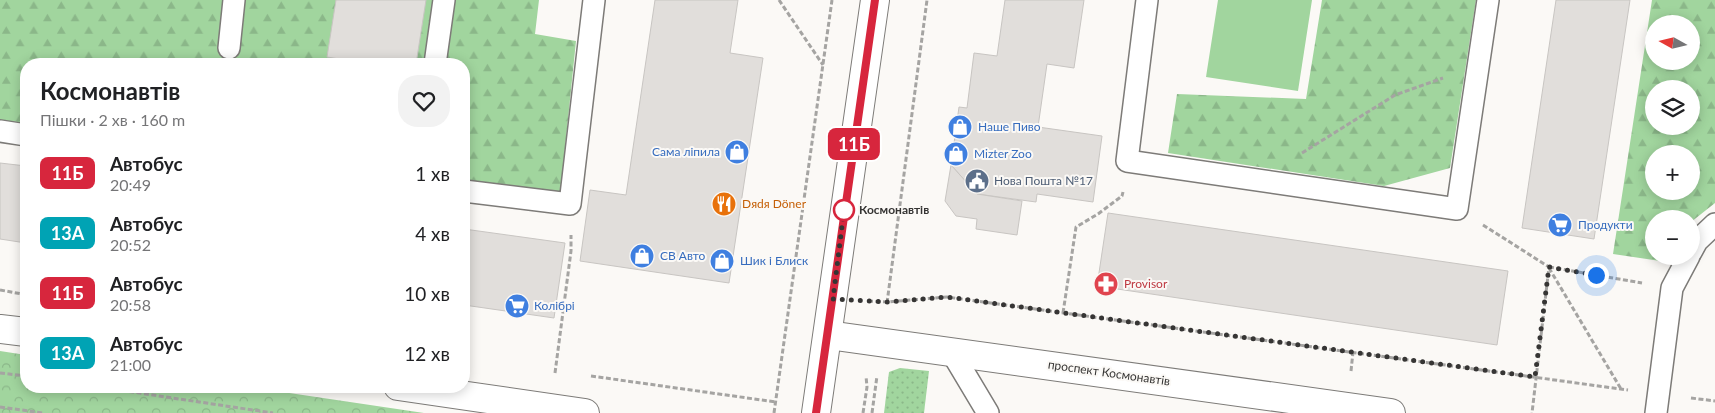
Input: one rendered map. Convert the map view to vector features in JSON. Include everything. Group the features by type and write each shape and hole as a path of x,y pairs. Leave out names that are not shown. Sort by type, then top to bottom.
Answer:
{"street":[{"path":"816,413 875,0"},
{"path":"0,329 20,331"},
{"name":"проспект Космонавтів","path":"828,335 951,351 1318,408 1391,413"},
{"path":"446,393 585,413"}],"lane":[{"path":"229,48 234,0"},
{"path":"436,58 444,0"},
{"path":"470,192 570,204 594,0"},
{"path":"1147,0 1127,161 1457,209 1488,0"},
{"path":"0,132 20,134"},
{"path":"1700,238 1715,224"},
{"path":"1658,403 1672,288 1684,265"},
{"path":"951,351 988,413"}],"path":[{"path":"779,0 823,66"},
{"path":"774,413 832,0"},
{"path":"872,413 927,0"},
{"path":"1256,180 1395,95 1478,65"},
{"path":"1063,313 1076,227 1098,214 1122,196 1127,161"},
{"path":"549,408 571,252 570,204"},
{"path":"1457,209 1549,267 1672,288"},
{"path":"1532,413 1549,267"},
{"path":"1549,267 1621,389"},
{"path":"0,290 20,293"},
{"path":"790,297 887,302 947,297 1621,389 1658,403 1715,401"},
{"path":"546,370 565,372"},
{"path":"0,372 20,375"},
{"path":"584,375 776,402"},
{"path":"139,393 272,413"},
{"path":"0,407 43,413"}],"green space":[{"path":"0,0 539,0 535,34 576,41 560,197 470,184 470,58 20,58 20,122 0,120"},
{"path":"1218,0 1312,0 1298,91 1206,77"},
{"path":"1322,0 1476,0 1450,168 1384,186 1168,153 1177,94 1306,99"},
{"path":"1652,0 1715,0 1715,203 1700,215 1700,210 1645,210 1645,259 1613,254 1645,46 1645,70 1700,70 1700,15 1650,15"},
{"path":"0,351 20,354 20,393 289,393 424,413 0,413"},
{"path":"900,368 929,371 924,413 884,413 889,372"}],"building":[{"path":"336,0 426,0 417,58 327,57"},
{"path":"655,0 738,0 730,53 763,58 729,283 580,261 590,190 626,195"},
{"path":"1005,0 1084,0 1074,68 1047,64 1038,127 1102,136 1093,202 1037,194 1036,202 977,194 951,165 959,107 967,108 974,53 997,56"},
{"path":"1556,0 1630,0 1594,239 1522,228"},
{"path":"0,163 20,165 20,242 0,239"},
{"path":"951,165 977,194 1022,201 1017,235 976,229 977,219 956,216 945,201"},
{"path":"1108,213 1508,271 1497,345 1097,286"},
{"path":"470,230 565,243 554,318 470,306"}],"bus line":[{"name":"11Б","path":"816,413 875,0"}],"place":[{"name":"Наше Пиво","path":"960,127"},
{"name":"Сама ліпила","path":"737,152"},
{"name":"Mizter Zoo","path":"956,154"},
{"name":"Нова Пошта №17","path":"977,181"},
{"name":"Dяdя Döner","path":"724,204"},
{"name":"Космонавтів","path":"844,210"},
{"name":"Продукти","path":"1560,225"},
{"name":"СВ Авто","path":"642,256"},
{"name":"Шик і Блиск","path":"722,261"},
{"name":"Provisor","path":"1106,284"},
{"name":"Колібрі","path":"517,306"}],"route":[{"path":"844,210 833,299 887,302 947,297 1535,377 1549,267 1596,275"}]}
